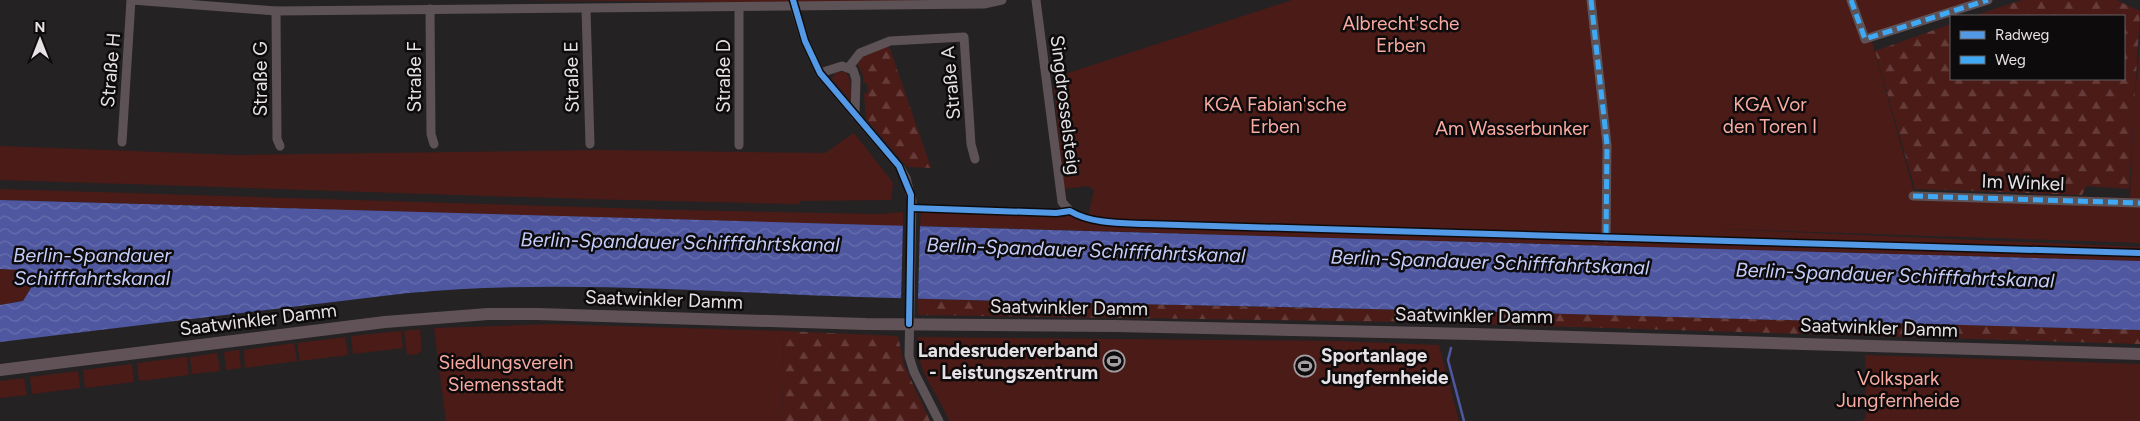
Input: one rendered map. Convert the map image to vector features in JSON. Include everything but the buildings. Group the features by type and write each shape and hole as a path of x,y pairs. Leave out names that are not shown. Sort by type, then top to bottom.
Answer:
{"main road":[{"name":"Saatwinkler Damm","path":"0,370 385,322 488,314 909,319 2140,354"}],"street":[{"path":"132,0 276,11 795,8 984,4 1002,0"},
{"name":"Straße H","path":"122,142 132,0"},
{"name":"Singdrosselsteig","path":"1036,0 1062,202 1070,211"},
{"path":"1591,0 1607,145 1606,238"},
{"path":"1851,0 1865,39 1988,0"},
{"name":"Straße D","path":"739,8 739,145"},
{"path":"795,8 805,41 820,73 899,166 912,195 910,356 914,372 939,421"},
{"name":"Straße F","path":"430,9 431,134 434,144"},
{"name":"Straße E","path":"586,9 590,144"},
{"name":"Straße G","path":"276,11 277,139 280,146"},
{"name":"Straße A","path":"849,67 860,53 890,41 964,36 971,144 975,159"},
{"path":"820,73 834,68 849,67 856,79 856,115"},
{"name":"Im Winkel","path":"1913,196 2136,203"}],"green space":[{"path":"507,0 971,0 803,3"},
{"path":"1292,0 1980,0 1871,38 1914,192 2130,198 2134,102 2140,46 2140,243 1699,228 2140,247 2140,261 920,226 921,210 1061,217 1089,213 1094,190 1088,186 1064,189 1053,78"},
{"path":"2022,0 2116,0 2140,11 2129,189 2086,186 2082,195 1915,189 1875,51 1950,24 1950,80 2125,80 2125,15 1976,15"},
{"path":"889,46 932,168 907,167 866,119 864,94 868,93 867,83 863,83 863,75 857,63 864,56"},
{"path":"845,71 850,79 851,101 832,79 835,73"},
{"path":"854,133 891,180 893,184 891,200 800,201 799,204 699,202 0,180 0,146 237,155 601,150 825,153"},
{"path":"0,189 677,210 880,214 903,212 903,226 0,200"},
{"path":"0,269 21,270 29,276 31,288 23,301 0,305"},
{"path":"918,299 1453,311 1458,315 1463,311 2140,330 2140,344 1405,322 918,315"},
{"name":"Siedlungsverein Siemensstadt","path":"552,324 784,331 782,421 446,421 434,328"},
{"path":"420,329 422,350 417,354 407,355 404,331"},
{"path":"401,331 403,348 353,354 351,336"},
{"path":"784,331 898,336 904,365 930,421 782,421"},
{"path":"345,337 348,355 300,361 297,343"},
{"path":"918,337 1336,341 1439,345 1459,421 949,421 923,370 918,349"},
{"path":"294,343 297,361 245,368 244,350"},
{"path":"239,350 241,368 226,370 224,352"},
{"path":"217,353 220,371 192,374 190,357"},
{"name":"Volkspark Jungfernheide","path":"1865,355 2140,364 2140,421 1861,421 1866,418"},
{"path":"187,357 189,375 139,381 137,363"},
{"path":"132,364 134,382 85,388 83,370"},
{"path":"78,371 80,388 32,394 30,377"},
{"path":"24,378 27,395 0,398 0,381"}],"water":[{"name":"Berlin-Spandauer Schifffahrtskanal","path":"0,200 2140,261 2140,330 1463,311 1458,315 1452,311 859,297 633,288 520,287 408,293 0,342 0,305 23,301 31,288 29,276 21,270 0,269"}],"pier":[{"path":"903,224 920,224 918,301 901,301"}],"waterway":[{"path":"1451,348 1448,360 1464,421"}],"marked path":[{"path":"1591,0 1607,145 1606,238"},
{"path":"1851,0 1865,39 1988,0"},
{"path":"1913,196 2140,203"}],"cycle path":[{"path":"793,0 805,41 820,73 899,166 911,195 909,324"},
{"path":"912,208 1056,213 1070,211 1097,221 1127,223 2140,253"}],"place":[{"name":"Landesruderverband - Leistungszentrum","path":"1114,361"},
{"name":"Sportanlage Jungfernheide","path":"1305,366"}],"park label":[{"name":"Albrecht'sche Erben","path":"1401,34"},
{"name":"KGA Fabian'sche Erben","path":"1275,115"},
{"name":"KGA Vor den Toren I","path":"1770,115"},
{"name":"Am Wasserbunker","path":"1512,128"}]}
